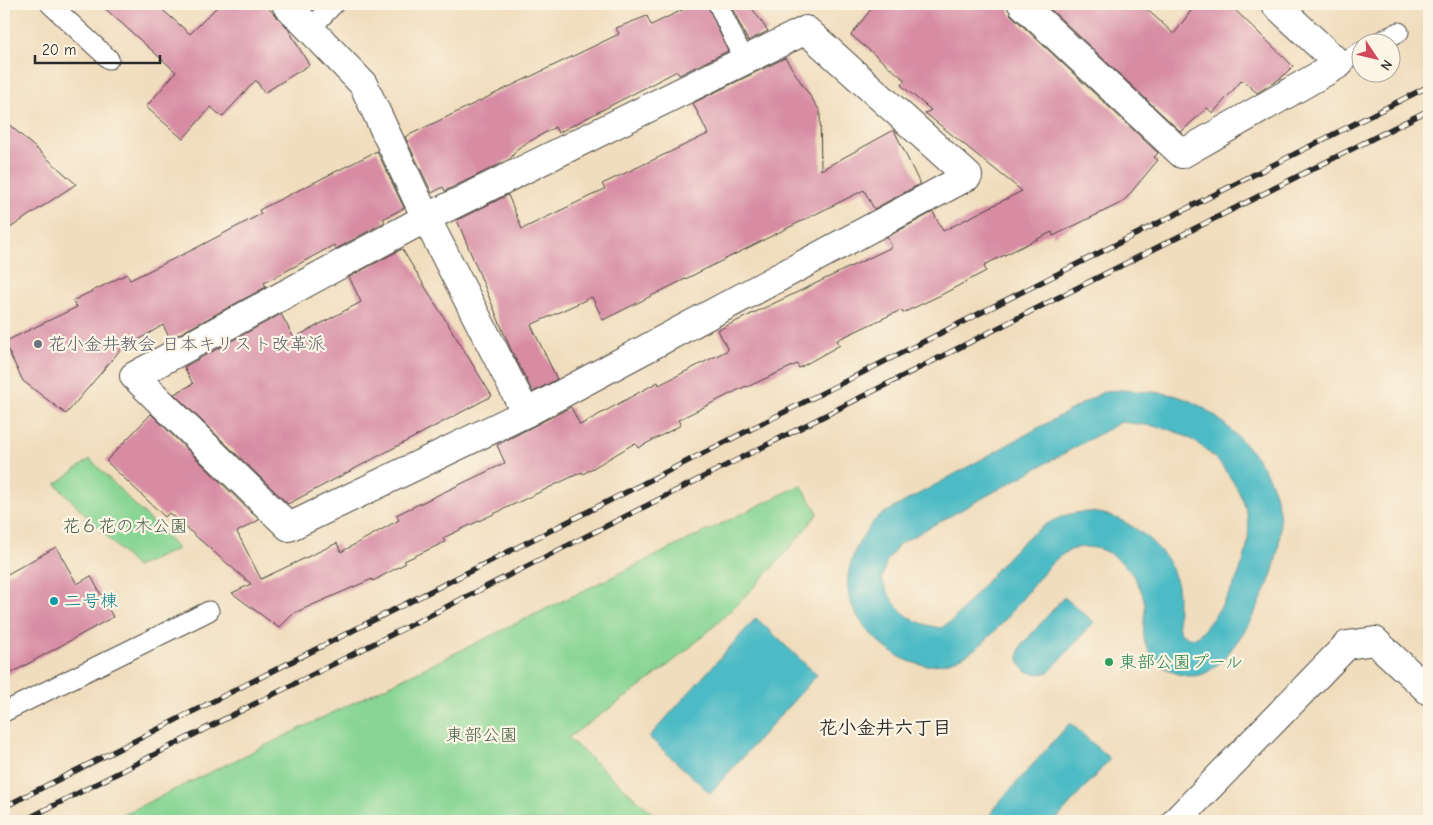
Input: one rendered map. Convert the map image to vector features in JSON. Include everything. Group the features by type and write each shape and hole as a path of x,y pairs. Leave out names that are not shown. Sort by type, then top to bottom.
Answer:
{"street":[{"path":"286,4 363,84 426,218 526,413"},
{"path":"1022,4 1182,154 1350,58 1276,4"},
{"path":"806,30 968,176 526,413 289,527 134,376 426,218 806,30"},
{"path":"1176,821 1347,645 1375,641 1429,691"}],"lane":[{"path":"50,4 109,59"},
{"path":"311,28 334,4"},
{"path":"718,4 744,60"},
{"path":"4,712 209,611"}],"green space":[{"name":"花６花の木公園","path":"90,459 178,549 136,567 56,484"},
{"name":"東部公園","path":"801,485 818,513 765,575 727,614 687,650 568,738 661,821 110,821"}],"water":[{"path":"1123,390 1161,393 1183,398 1197,404 1235,434 1252,453 1265,472 1274,491 1279,511 1280,532 1271,575 1247,627 1220,662 1203,674 1193,676 1173,672 1164,667 1149,651 1145,642 1143,633 1145,605 1143,594 1132,574 1125,565 1106,552 1084,547 1068,551 1054,561 983,643 955,660 932,665 913,663 891,651 871,634 856,614 851,603 848,592 848,580 849,568 858,545 864,534 879,516 1105,391","holes":["1121,422 1152,426 1186,436 1220,463 1244,502 1249,530 1243,564 1218,611 1197,637 1188,638 1180,633 1177,584 1172,569 1162,553 1150,540 1128,524 1100,513 1074,513 1050,522 1028,537 953,620 941,628 930,626 911,618 891,599 882,579 886,562 899,544"]},
{"path":"1064,597 1094,622 1049,672 1035,674 1029,672 1024,669 1019,660 1021,646"},
{"path":"756,618 817,675 710,793 649,737"},
{"path":"1070,723 1110,759 1055,821 990,821 993,809"}],"building":[{"path":"100,4 156,4 190,34 220,4 264,4 287,27 309,65 264,93 256,80 222,117 211,107 183,139 146,107 176,72"},
{"path":"695,4 707,4 728,51 679,75 677,71 558,133 555,127 518,148 510,159 445,191 443,187 432,193 405,137 619,34 616,28 647,16 651,25"},
{"path":"730,4 749,4 768,31 748,41"},
{"path":"875,4 1007,4 1011,15 1158,153 1154,157 1158,160 1123,202 1053,236 1052,232 984,265 986,271 943,294 903,313 901,310 837,340 840,345 799,368 797,364 746,386 678,420 681,425 638,448 635,443 583,474 582,472 443,538 445,542 404,561 406,563 373,581 372,579 294,613 279,628 232,593 251,584 169,513 165,517 106,461 151,414 259,520 237,532 261,579 337,543 341,552 399,520 396,515 505,463 497,445 571,407 580,425 658,382 659,385 728,350 718,330 892,247 887,237 933,212 943,231 1022,191 925,113 931,110 901,85 905,80 851,35"},
{"path":"1045,4 1141,4 1174,34 1196,4 1229,4 1293,66 1281,78 1257,93 1242,80 1213,113 1207,108 1181,132"},
{"path":"785,58 820,111 821,170 894,130 920,184 874,209 864,190 603,320 592,297 531,325 557,379 533,392 511,350 457,220 508,195 522,229 605,189 602,184 708,134 693,103"},
{"path":"4,120 76,184 4,232"},
{"path":"377,151 404,208 383,219 385,222 336,249 334,245 264,283 266,287 170,339 163,325 122,348 66,414 23,381 4,342 77,307 72,301 127,274 130,280 194,249 261,214 259,210"},
{"path":"402,249 492,396 288,504 174,394 193,384 184,367 281,314 294,338 361,302 349,277"},
{"name":"二号棟","path":"56,547 77,584 91,576 113,617 4,677 4,576"}],"railway":[{"path":"4,807 1429,86"},
{"path":"23,821 1429,110"}],"place":[{"name":"花小金井教会 日本キリスト改革派","path":"38,344"},
{"name":"二号棟","path":"54,601"},
{"name":"東部公園プール","path":"1109,662"}],"district":[{"name":"花小金井六丁目","path":"885,728"}]}
